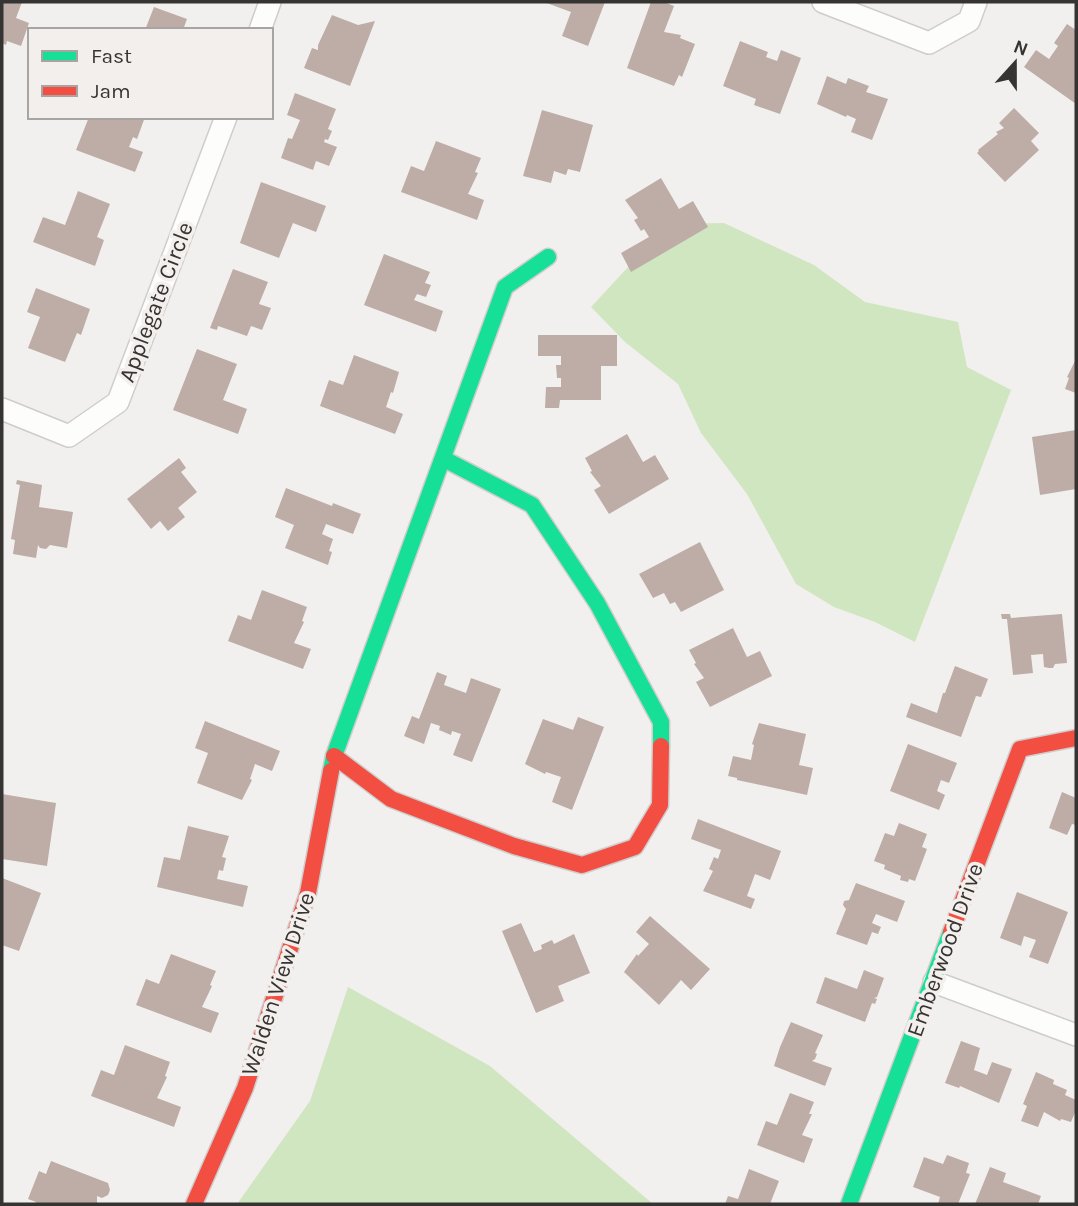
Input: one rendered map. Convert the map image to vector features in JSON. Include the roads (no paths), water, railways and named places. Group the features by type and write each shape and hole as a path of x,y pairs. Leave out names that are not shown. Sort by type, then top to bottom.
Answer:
{"street":[{"path":"261,28 270,2"},
{"path":"822,2 929,43 969,20 976,2"},
{"name":"Applegate Circle","path":"2,409 69,436 118,402 225,119"},
{"name":"Walden View Drive","path":"194,1204 245,1088 308,893 334,756 506,287 548,257"},
{"path":"334,756 391,799 514,846 582,865 635,847 660,805 661,722 597,603 532,505 444,459"},
{"name":"Emberwood Drive","path":"849,1204 1020,749 1076,738"},
{"path":"934,982 1076,1035"}]}
